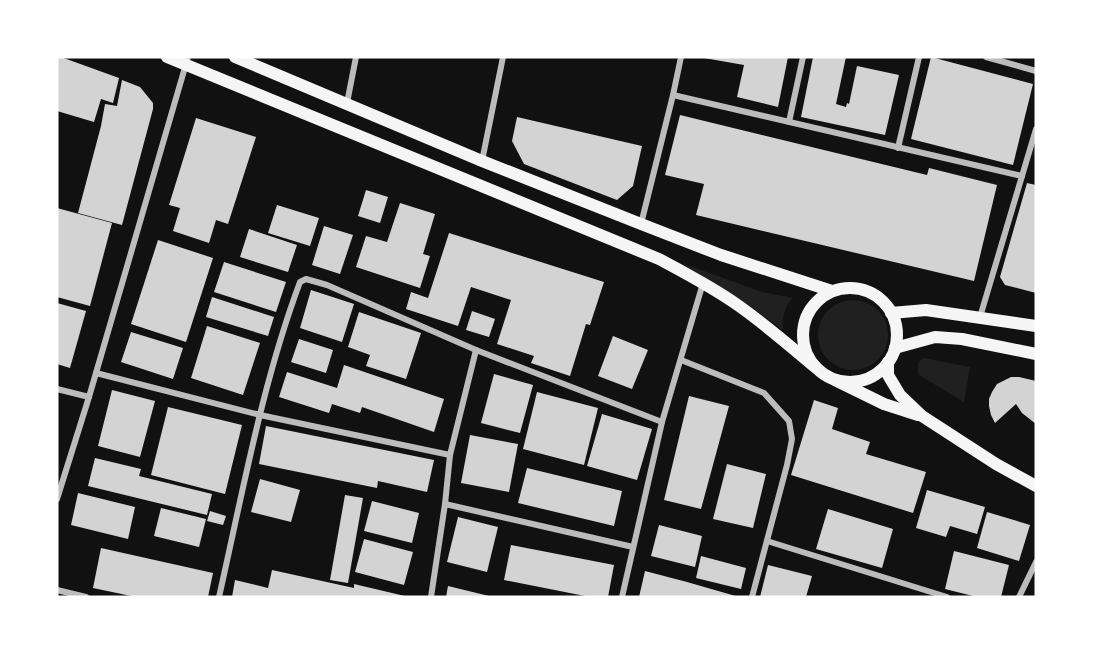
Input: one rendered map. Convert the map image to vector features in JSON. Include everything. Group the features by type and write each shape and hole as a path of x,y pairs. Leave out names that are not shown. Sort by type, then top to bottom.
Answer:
{"main road":[{"path":"167,57 187,61 660,259 703,282 739,306 815,367 835,380 884,404 922,416"},
{"path":"235,57 482,161 641,224 721,255 832,291"},
{"path":"815,367 806,352 802,334 806,316 816,301 832,291 848,288 866,291 880,299 891,313 895,324 895,348 888,362 878,373 864,380 850,382 835,380"},
{"path":"891,313 926,310 1036,326"},
{"path":"895,348 935,337 962,339 1036,354"},
{"path":"888,362 888,375 900,395 922,416 996,464 1036,486"}],"street":[{"path":"347,103 356,57"},
{"path":"482,161 503,57"},
{"path":"641,224 681,57"},
{"path":"789,122 803,57"},
{"path":"898,148 919,57"},
{"path":"986,57 1036,71"},
{"path":"57,499 187,61"},
{"path":"673,95 1022,176"},
{"path":"980,317 1036,129"},
{"path":"219,597 260,415 286,320 300,282 306,279 327,285 476,350 662,422"},
{"path":"622,597 662,422 703,282"},
{"path":"431,597 446,504 450,455 476,350"},
{"path":"681,360 764,393 789,421 792,439 787,465 752,597"},
{"path":"96,373 260,415 450,455"},
{"path":"57,389 89,397"},
{"path":"446,504 633,547"},
{"path":"767,541 947,597"},
{"path":"1019,597 1036,562"},
{"path":"57,590 86,597"}],"shaded area":[{"path":"682,263 762,292 793,298 784,313 783,330 750,306"},
{"path":"853,300 866,303 878,310 885,322 888,335 885,348 878,360 866,367 853,370 840,367 828,360 821,348 818,335 821,322 828,310 840,303"},
{"path":"923,358 970,367 964,402 919,375 918,366"}],"building":[{"path":"57,57 119,78 113,103 101,99 94,122 57,111"},
{"path":"704,57 788,57 778,107 737,97 744,65"},
{"path":"813,57 846,57 836,104 846,107 847,103 849,104 857,66 899,75 885,135 801,117"},
{"path":"931,57 1033,84 1013,165 911,139"},
{"path":"122,80 140,87 153,103 153,109 122,225 78,213 105,104 117,106"},
{"path":"680,115 927,175 929,168 997,185 974,281 696,215 704,184 665,175"},
{"path":"517,117 642,146 633,186 617,200 524,164 512,141"},
{"path":"196,118 256,137 228,224 216,220 209,243 173,231 180,208 169,205"},
{"path":"1027,183 1036,185 1036,293 1005,285 1000,277"},
{"path":"366,190 388,197 380,223 358,216"},
{"path":"400,203 435,214 423,254 430,256 420,288 356,267 366,236 387,242"},
{"path":"277,205 319,218 310,246 268,233"},
{"path":"57,208 112,223 90,306 57,297"},
{"path":"324,226 353,235 340,274 312,265"},
{"path":"249,229 297,245 288,272 240,257"},
{"path":"449,233 604,282 590,325 586,324 570,376 531,363 534,356 497,344 511,300 471,287 458,326 406,309 411,292 428,298"},
{"path":"158,240 213,258 186,342 131,324"},
{"path":"224,262 286,282 276,312 214,292"},
{"path":"311,290 354,304 342,342 300,328"},
{"path":"212,297 274,317 268,336 206,317"},
{"path":"57,303 86,311 70,368 57,364"},
{"path":"472,311 495,319 489,337 466,330"},
{"path":"359,312 421,333 406,379 366,366 370,355 348,347"},
{"path":"207,326 260,343 243,395 191,378"},
{"path":"131,332 183,348 173,379 121,362"},
{"path":"613,336 648,350 632,389 598,376"},
{"path":"299,339 333,350 326,373 291,362"},
{"path":"344,365 444,399 434,432 362,407 360,413 332,404 329,413 279,397 287,372 337,388"},
{"path":"494,374 533,385 520,433 481,423"},
{"path":"1011,377 1036,381 1036,424 1022,413 1016,404 995,423 991,415 989,399 997,384"},
{"path":"112,390 155,401 140,457 98,446"},
{"path":"537,392 598,408 584,465 523,449"},
{"path":"689,396 729,406 701,509 664,500"},
{"path":"814,400 838,408 832,429 870,442 866,454 926,472 913,513 791,475"},
{"path":"168,407 242,425 225,494 151,475"},
{"path":"602,414 652,429 637,480 587,466"},
{"path":"266,426 434,460 427,492 378,481 377,488 259,464"},
{"path":"470,435 518,444 509,492 461,483"},
{"path":"95,458 141,469 139,476 212,494 207,515 88,486"},
{"path":"727,464 766,474 753,528 713,519"},
{"path":"527,468 622,491 614,526 518,503"},
{"path":"260,479 300,490 291,522 251,512"},
{"path":"927,490 985,507 977,534 950,526 946,537 916,528"},
{"path":"78,493 135,507 128,539 71,525"},
{"path":"345,495 363,498 348,583 330,580"},
{"path":"372,501 419,513 412,543 364,531"},
{"path":"161,508 206,519 199,547 154,536"},
{"path":"828,509 893,529 882,568 816,549"},
{"path":"210,511 226,516 223,525 207,521"},
{"path":"987,512 1030,525 1019,561 977,548"},
{"path":"458,517 498,527 487,572 447,562"},
{"path":"659,525 702,536 695,567 651,556"},
{"path":"364,539 413,552 404,585 355,572"},
{"path":"511,545 614,565 608,597 590,597 504,580"},
{"path":"101,548 213,573 208,597 136,597 93,588"},
{"path":"954,551 1009,565 1001,597 977,597 945,589"},
{"path":"701,556 746,568 741,589 696,578"},
{"path":"768,565 812,576 806,597 760,597"},
{"path":"272,570 354,588 354,584 409,597 232,597 235,580 268,588"},
{"path":"645,571 687,582 739,597 639,597"},
{"path":"448,586 489,596 489,597 446,597"}]}
